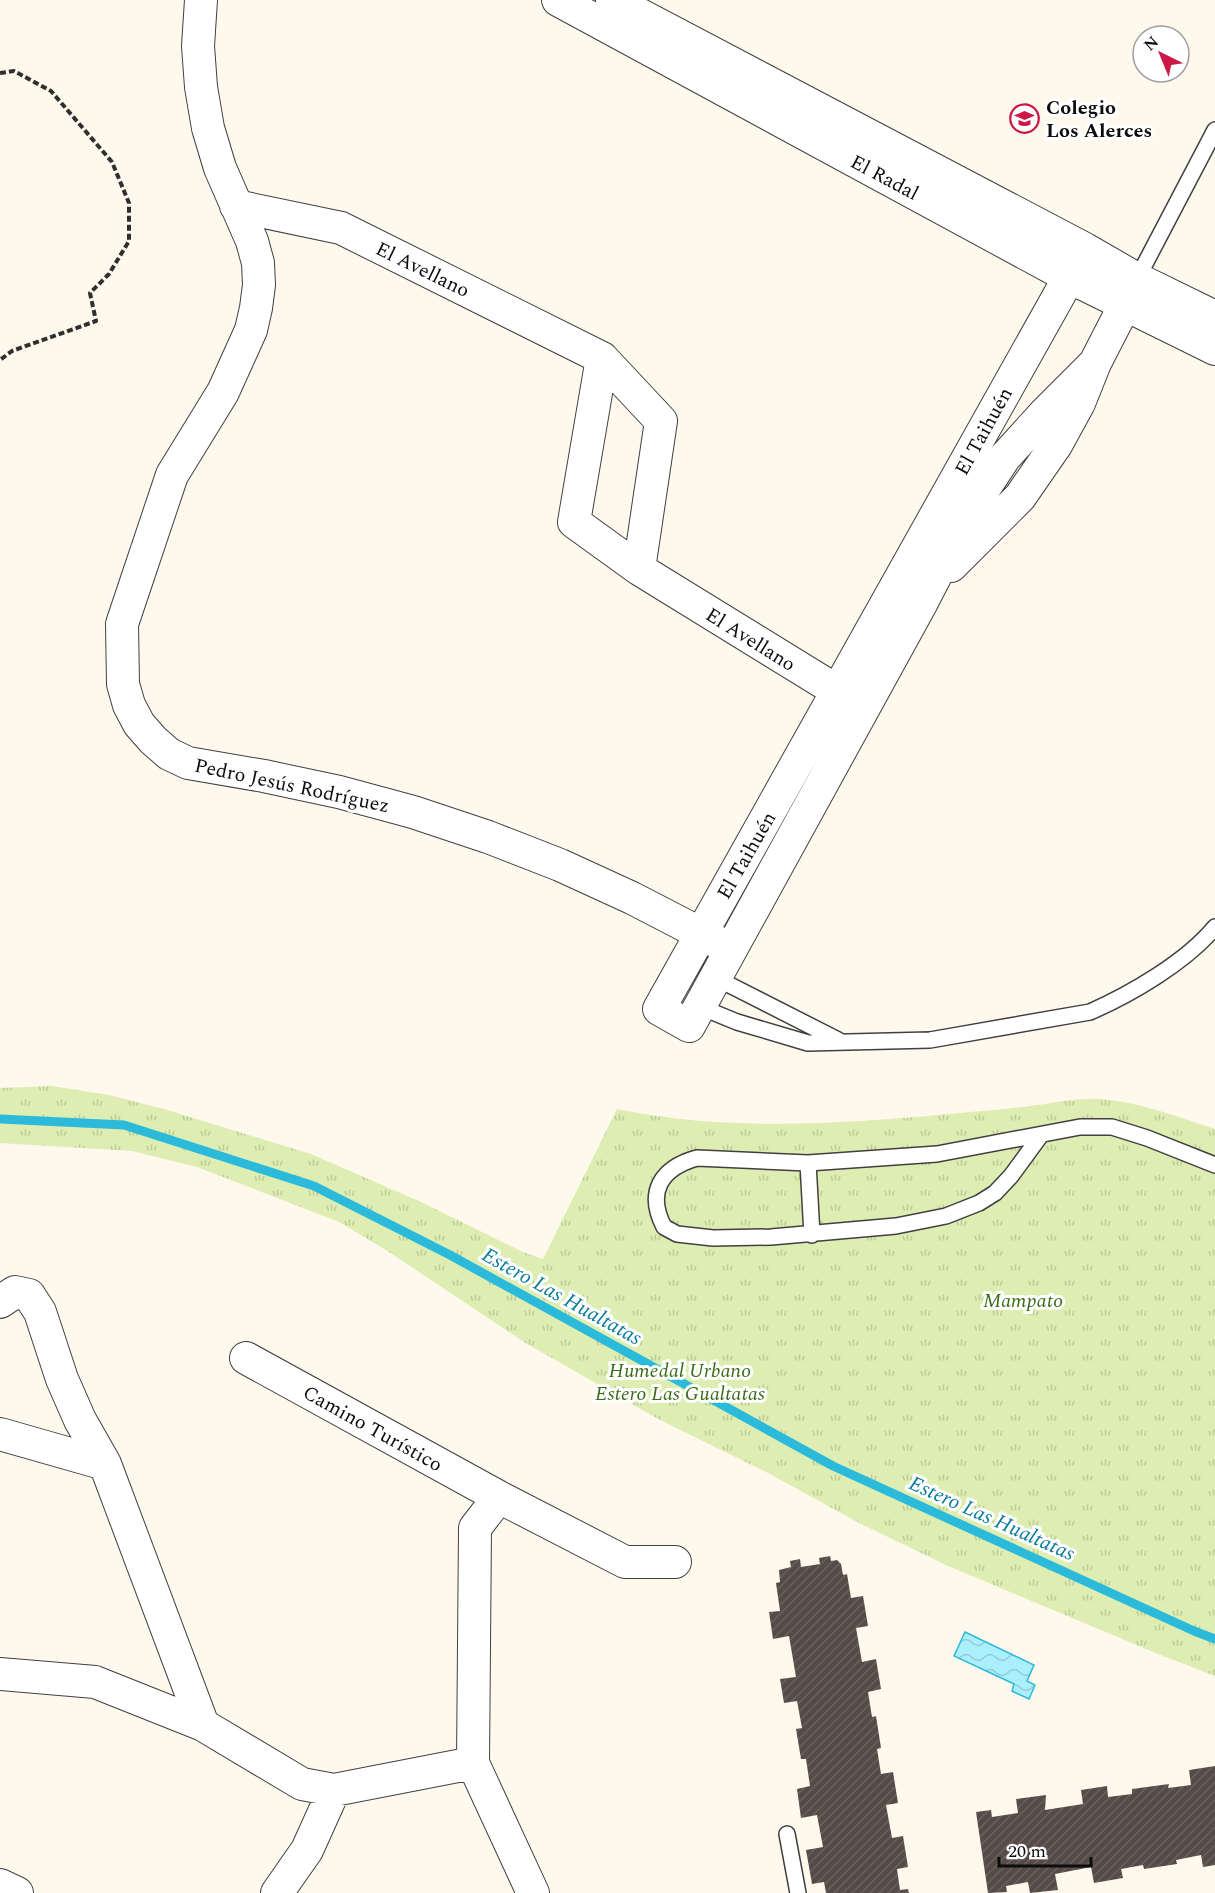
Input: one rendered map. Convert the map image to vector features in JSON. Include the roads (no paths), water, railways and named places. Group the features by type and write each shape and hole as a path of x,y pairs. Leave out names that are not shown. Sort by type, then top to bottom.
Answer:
{"street":[{"name":"Pedro Jesús Rodríguez","path":"201,0 198,46 201,87 208,128 220,168 245,223 258,263 259,285 250,330 223,392 172,475 122,624 123,684 129,705 153,740 169,754 188,763 339,792 456,826 560,865 632,898 730,949"},
{"name":"El Radal","path":"558,0 1069,277 1131,292 1215,317"},
{"name":"El Radal","path":"612,0 1085,249 1131,292 1215,349"},
{"name":"El Avellano","path":"236,206 341,228 602,358 661,422 639,569"},
{"name":"El Taihuén","path":"1085,249 851,700 730,949 689,1026 659,1009 701,934 851,700 922,602 955,562 1020,497 1037,474 1079,403 1095,363 1131,292"},
{"name":"El Avellano","path":"602,358 574,522 639,569 851,700"},
{"path":"0,1302 15,1292 29,1294 39,1312 62,1379 80,1420 105,1464 203,1725"},
{"name":"Camino Turístico","path":"246,1358 499,1497 625,1562 675,1562"},
{"path":"0,1434 105,1464"},
{"path":"499,1497 475,1528 473,1763 533,1893"},
{"path":"0,1674 95,1682 203,1725 303,1784 334,1790 473,1763"},
{"path":"277,1893 307,1850 334,1790"},
{"path":"0,1886 17,1893"}],"lane":[{"path":"1131,292 1215,130"},
{"path":"698,1006 737,1022 808,1043 930,1040 1090,1012 1113,1002 1147,981 1201,944 1215,927"},
{"path":"714,977 841,1041"},
{"path":"1041,1135 1011,1176 995,1193 979,1203 946,1216 896,1226 812,1235 713,1238 677,1234 664,1227 655,1205 660,1181 670,1170 697,1158 808,1163 937,1154 1080,1127 1112,1127 1215,1165"},
{"path":"808,1163 812,1235"},
{"path":"787,1834 798,1893"}],"water":[{"path":"965,1632 1034,1665 1027,1681 1035,1685 1029,1699 1012,1691 1014,1684 954,1656"}],"waterway":[{"name":"Estero Las Hualtatas","path":"0,1119 124,1125 314,1186 450,1255 833,1466 1215,1639"}],"place":[{"name":"Colegio Los Alerces","path":"1025,119"}],"park label":[{"name":"Mampato","path":"1023,1300"},
{"name":"Humedal Urbano Estero Las Gualtatas","path":"680,1382"}]}
